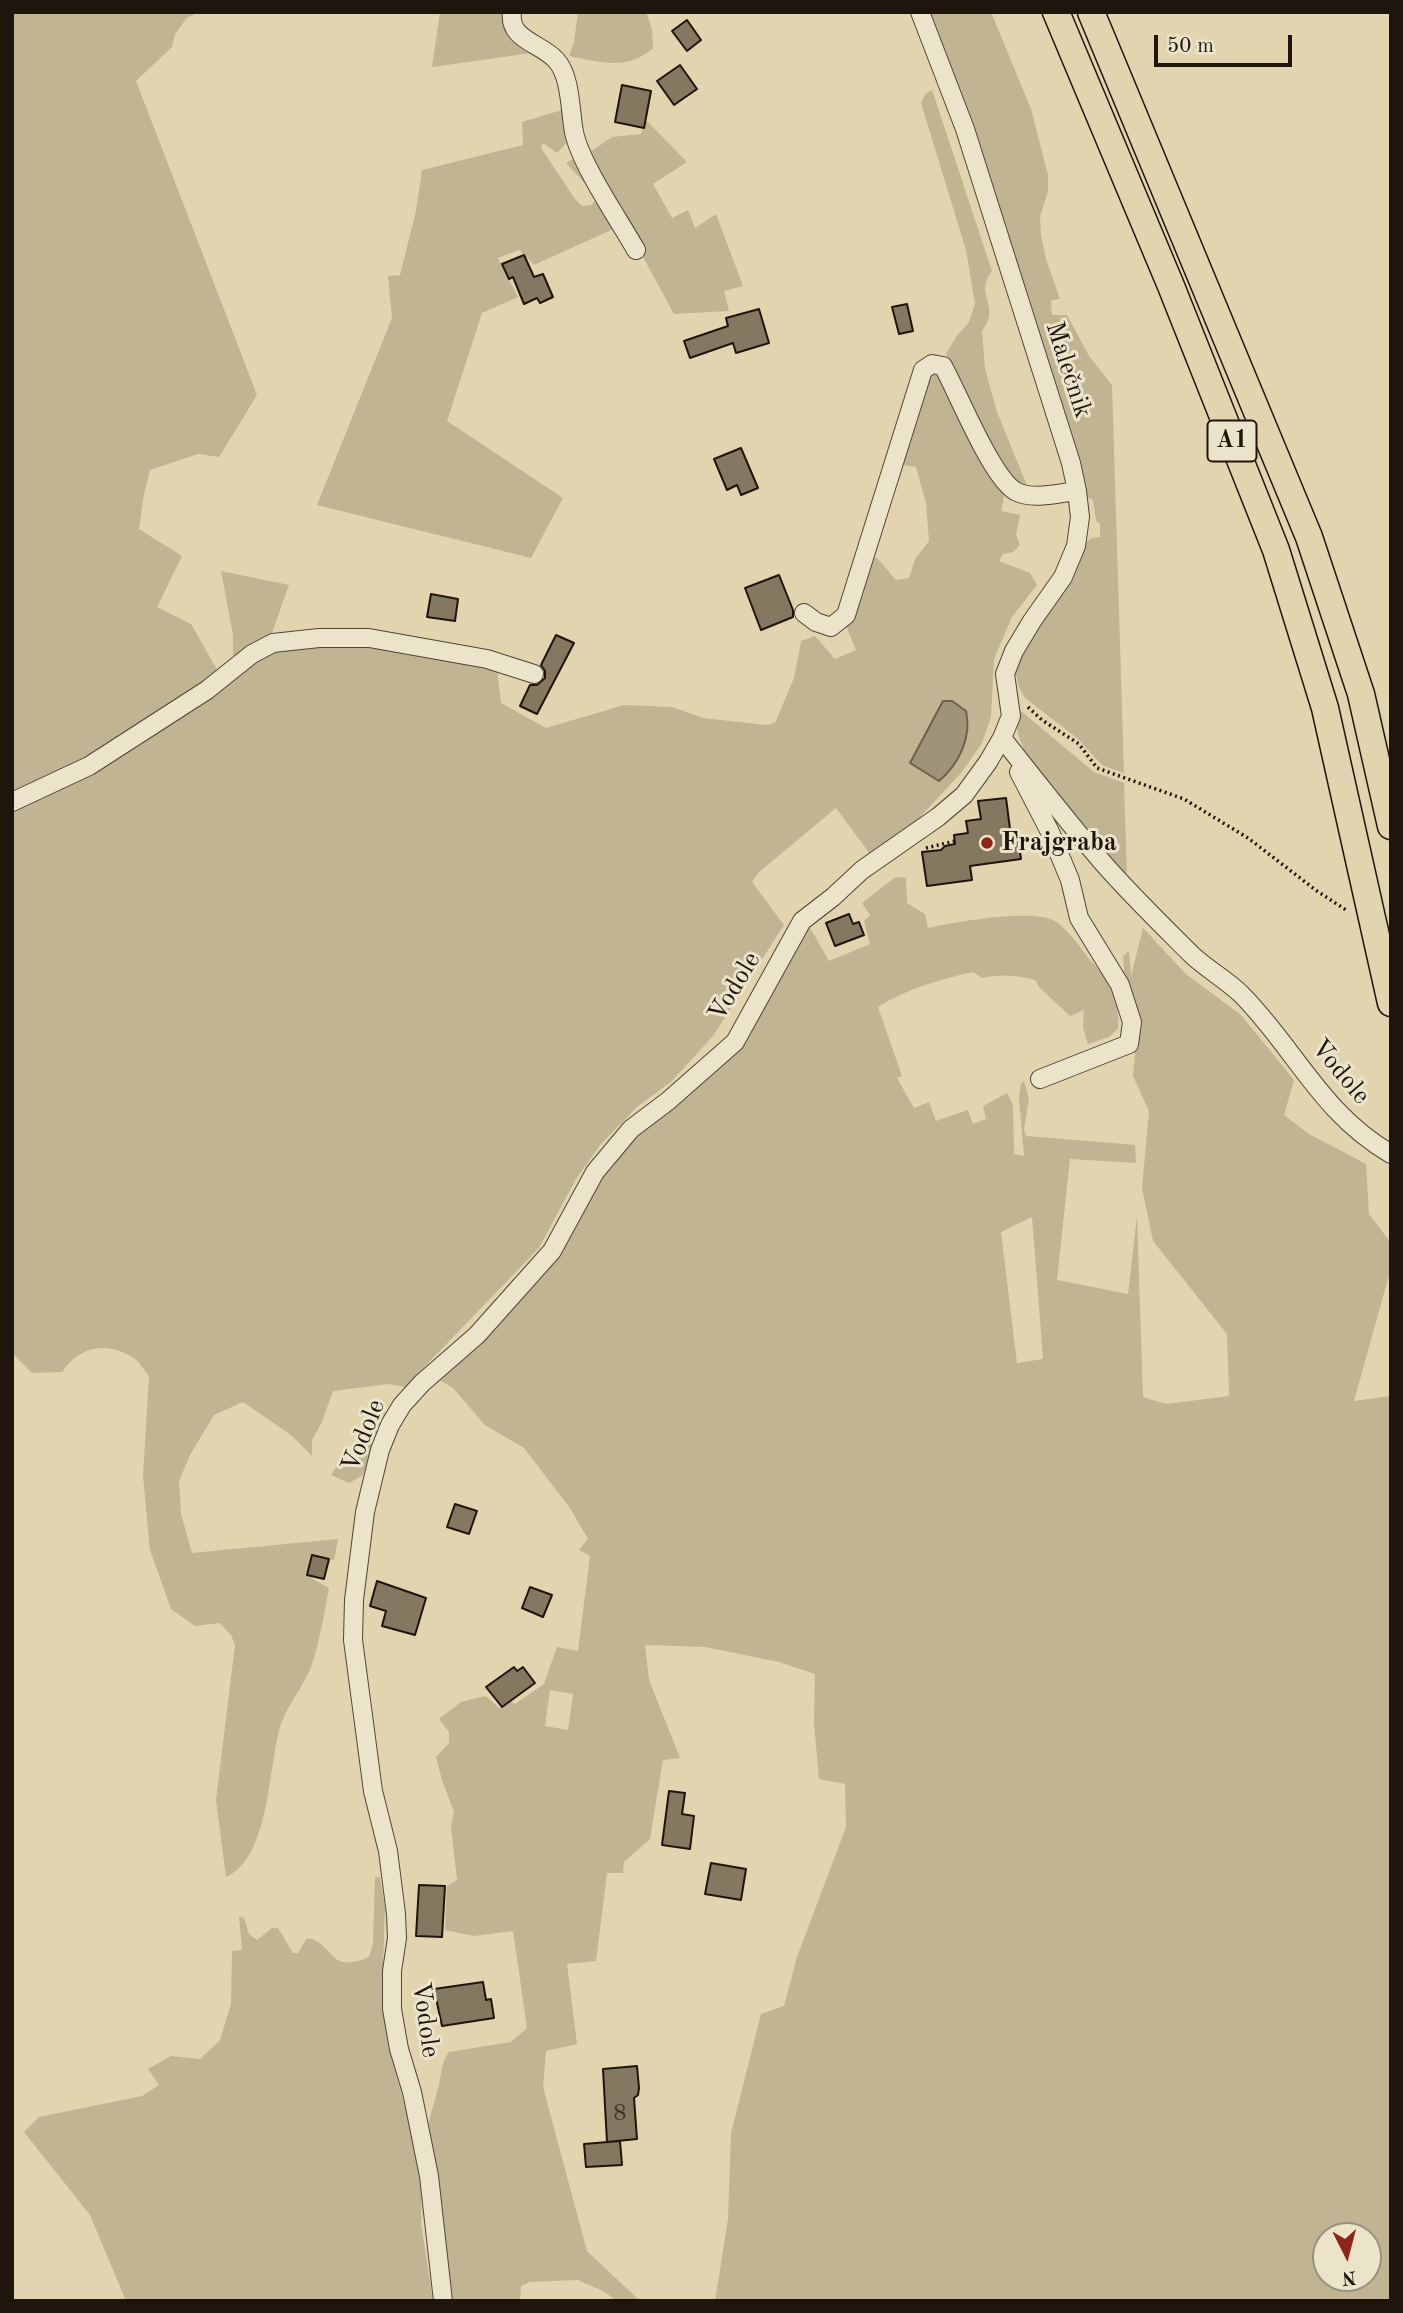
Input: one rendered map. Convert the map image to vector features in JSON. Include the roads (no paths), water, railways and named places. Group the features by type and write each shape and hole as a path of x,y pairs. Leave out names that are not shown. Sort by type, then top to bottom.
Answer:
{"highway":[{"name":"A1","path":"1056,12 1276,550 1325,708 1391,1003"},
{"name":"A1","path":"1091,12 1309,537 1361,694 1391,826"}],"street":[{"path":"512,12 511,22 517,33 557,60 570,101 574,134 582,156 636,250"},
{"name":"Malečnik","path":"920,12 965,129 1070,463 1080,517 1076,546 1063,577 1032,621 1005,674 1011,716 1002,738"},
{"path":"804,612 816,622 831,627 846,615 923,370 932,364 943,366 992,465 1017,492 1034,495 1077,491"},
{"path":"12,803 89,766 207,690 252,654 273,643 319,638 369,638 487,659 534,674"},
{"path":"1002,738 1070,880 1079,918 1120,985 1132,1022 1129,1044 1040,1079"},
{"name":"Vodole","path":"443,2301 429,2176 392,2009 396,1914 388,1851 373,1791 353,1640 354,1600 365,1512 380,1450 402,1405 422,1383 477,1335 552,1251 595,1172 631,1129 668,1101 735,1041 802,921 862,870 938,817 964,795 1002,738 1104,864 1195,957 1240,994 1276,1034 1308,1080 1341,1117 1371,1142 1391,1154"}],"place":[{"name":"Frajgraba","path":"987,843"}]}
